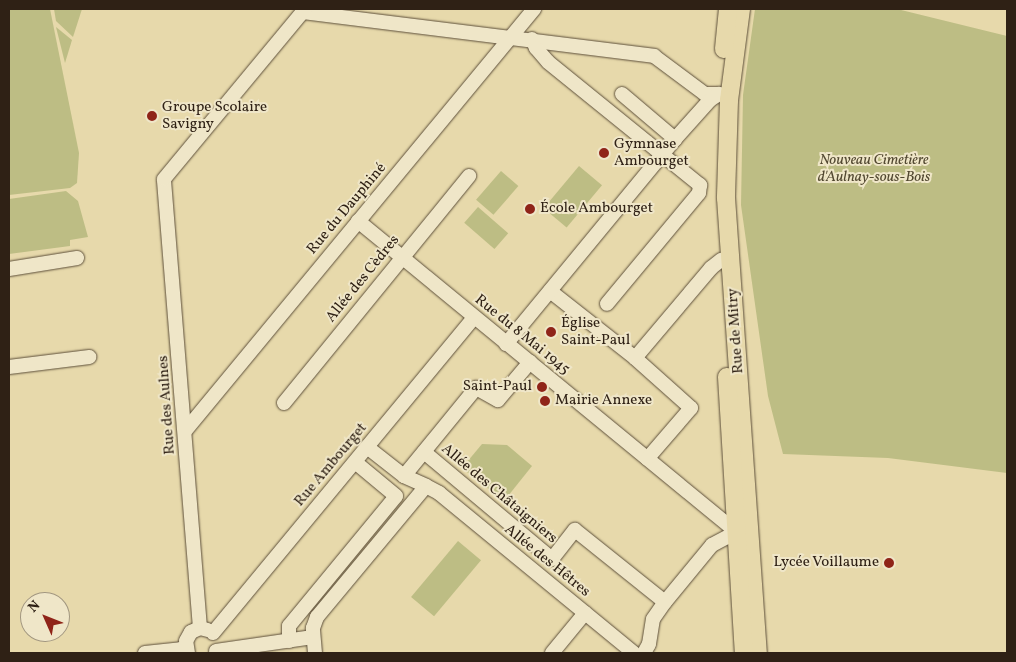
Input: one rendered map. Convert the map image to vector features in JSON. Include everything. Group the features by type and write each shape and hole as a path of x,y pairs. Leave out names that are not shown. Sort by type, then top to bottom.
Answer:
{"main road":[{"name":"Rue de Mitry","path":"728,9 719,94 717,191 742,528 758,653"},
{"name":"Rue de Mitry","path":"741,9 729,100 726,198 742,528 744,653"}],"street":[{"name":"Rue du Dauphiné","path":"185,431 534,9"},
{"path":"304,10 654,56 705,94 719,94"},
{"name":"Rue des Aulnes","path":"215,652 217,642 206,630 185,431 164,179 304,10"},
{"path":"532,39 536,48 548,62 700,185 699,193 607,304"},
{"path":"622,94 676,139"},
{"path":"506,344 662,155 710,100 719,94"},
{"name":"Allée des Cèdres","path":"284,403 469,176"},
{"name":"Rue du 8 Mai 1945","path":"358,221 647,459 742,528"},
{"path":"9,268 77,258"},
{"path":"635,358 711,268 722,260"},
{"path":"550,291 635,358 691,408 647,459"},
{"name":"Rue Ambourget","path":"188,652 187,636 206,630 355,462 474,318"},
{"path":"9,367 89,357"},
{"path":"404,476 476,388 498,400 530,362"},
{"name":"Allée des Hêtres","path":"367,447 404,476 439,493 634,653"},
{"name":"Allée des Châtaigniers","path":"424,452 552,559 575,530 666,602"},
{"path":"289,641 289,626 396,496 355,462"},
{"path":"315,653 313,637 317,617 426,486"},
{"path":"644,653 649,644 653,619 666,602 712,545 742,528"},
{"path":"552,653 585,613"},
{"path":"215,652 313,637"},
{"path":"145,653 181,649 188,652"}],"green space":[{"path":"9,9 50,9 79,153 77,183 70,188 9,195"},
{"path":"54,9 82,9 73,37 56,21"},
{"name":"Nouveau Cimetière d'Aulnay-sous-Bois","path":"755,9 897,9 1007,36 1007,473 888,458 783,454 768,396 741,205 743,95"},
{"path":"56,27 72,40 65,63"},
{"path":"579,166 602,185 567,227 544,208"},
{"path":"501,171 518,186 493,215 476,200"},
{"path":"66,191 78,201 88,237 70,240 70,246 9,254 9,199"},
{"path":"478,207 508,233 494,249 464,223"},
{"path":"482,444 507,445 532,466 504,501 462,468"},
{"path":"458,541 481,560 434,616 411,597"}],"place":[{"name":"Groupe Scolaire Savigny","path":"152,116"},
{"name":"Gymnase Ambourget","path":"604,153"},
{"name":"École Ambourget","path":"530,209"},
{"name":"Église Saint-Paul","path":"551,332"},
{"name":"Saint-Paul","path":"542,387"},
{"name":"Mairie Annexe","path":"545,401"},
{"name":"Lycée Voillaume","path":"889,563"}]}
